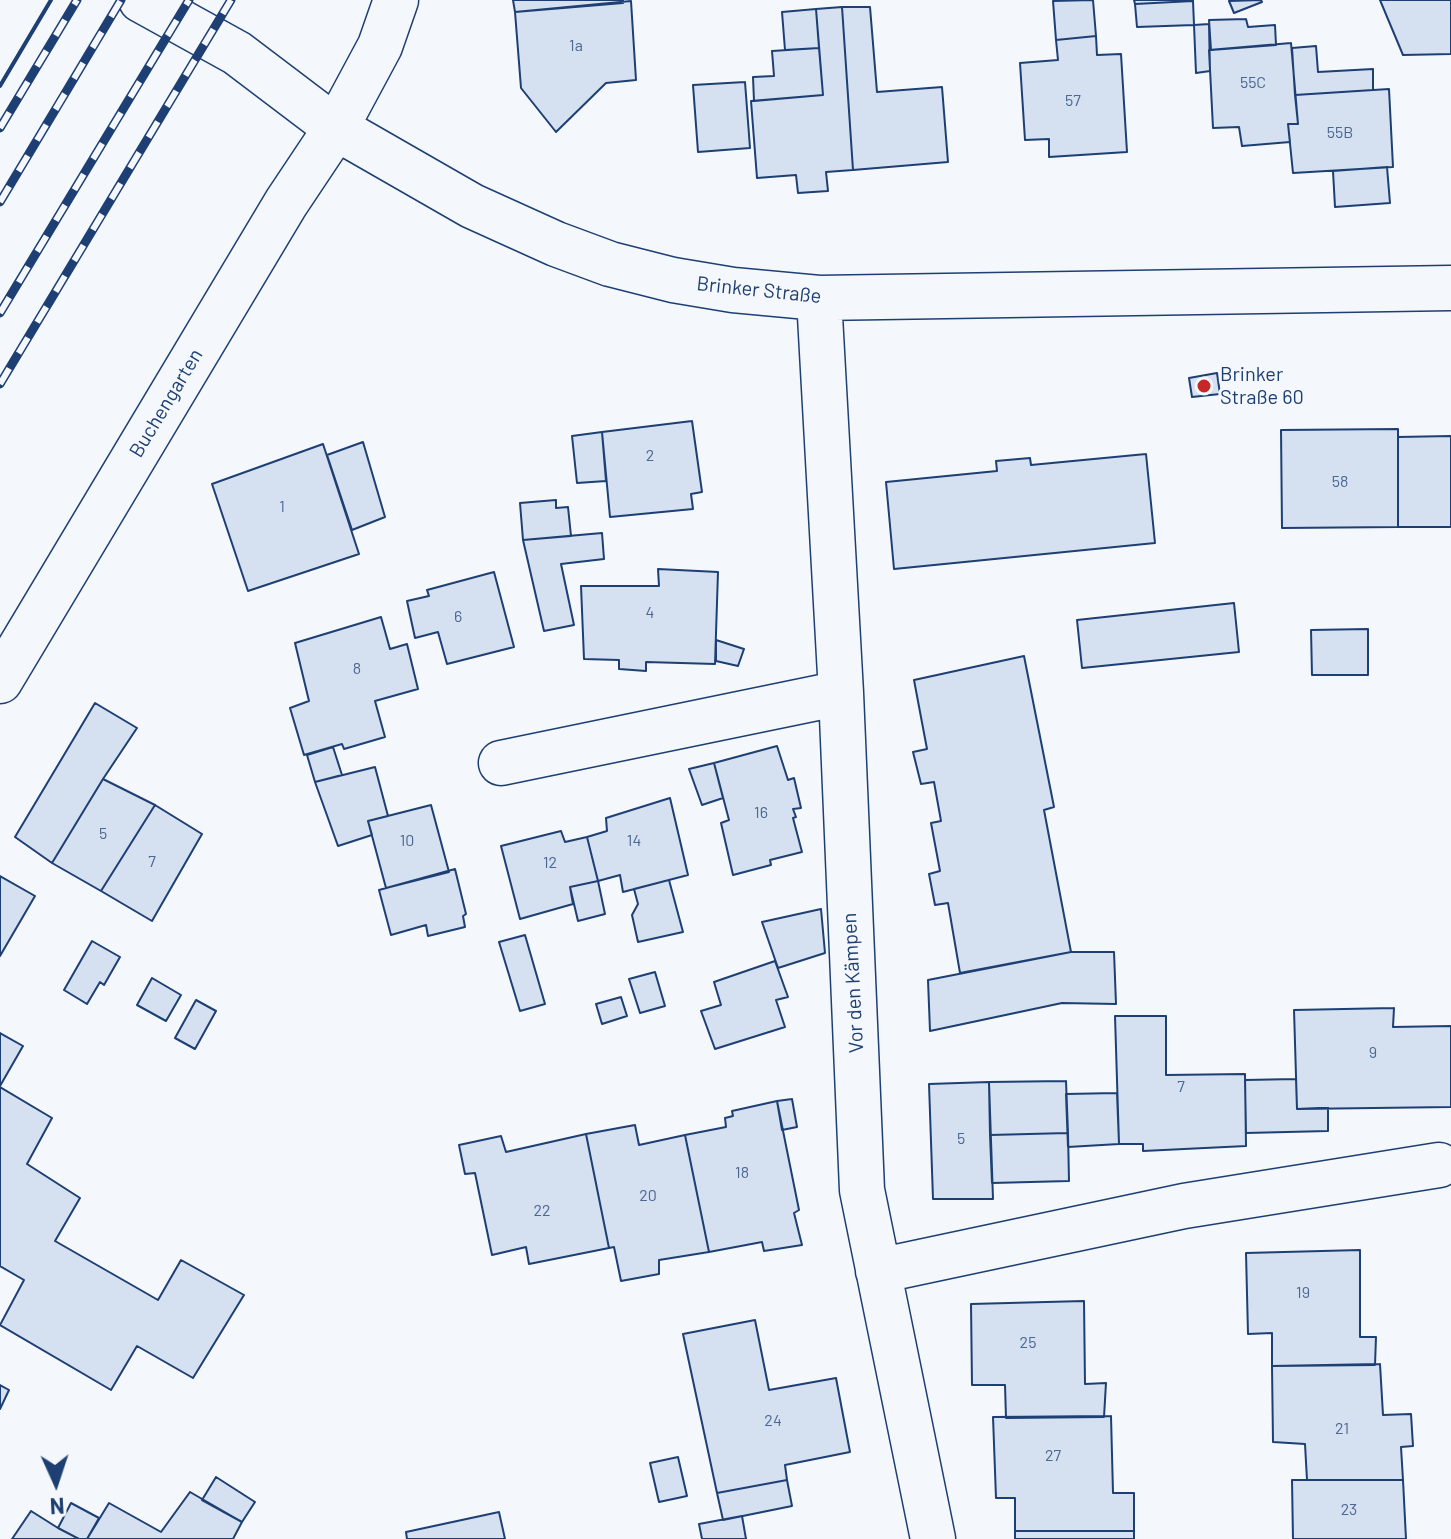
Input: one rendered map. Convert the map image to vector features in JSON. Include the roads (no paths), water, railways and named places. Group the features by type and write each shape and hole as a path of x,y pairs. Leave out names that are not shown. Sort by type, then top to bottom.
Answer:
{"street":[{"name":"Brinker Straße","path":"141,0 237,53 282,84 336,128 472,206 518,228 610,264 673,280 733,290 819,298 1451,288"},
{"name":"Buchengarten","path":"0,681 286,203 336,128 380,46 396,0"},
{"name":"Vor den Kämpen","path":"819,298 841,693 862,1190 933,1539"},
{"path":"501,763 841,693"},
{"path":"878,1271 1184,1206 1439,1165"}],"railway":[{"path":"0,128 77,0"},
{"path":"0,202 121,0"},
{"path":"0,313 189,0"},
{"path":"0,384 231,0"}],"place":[{"name":"Brinker Straße 60","path":"1204,386"}]}
